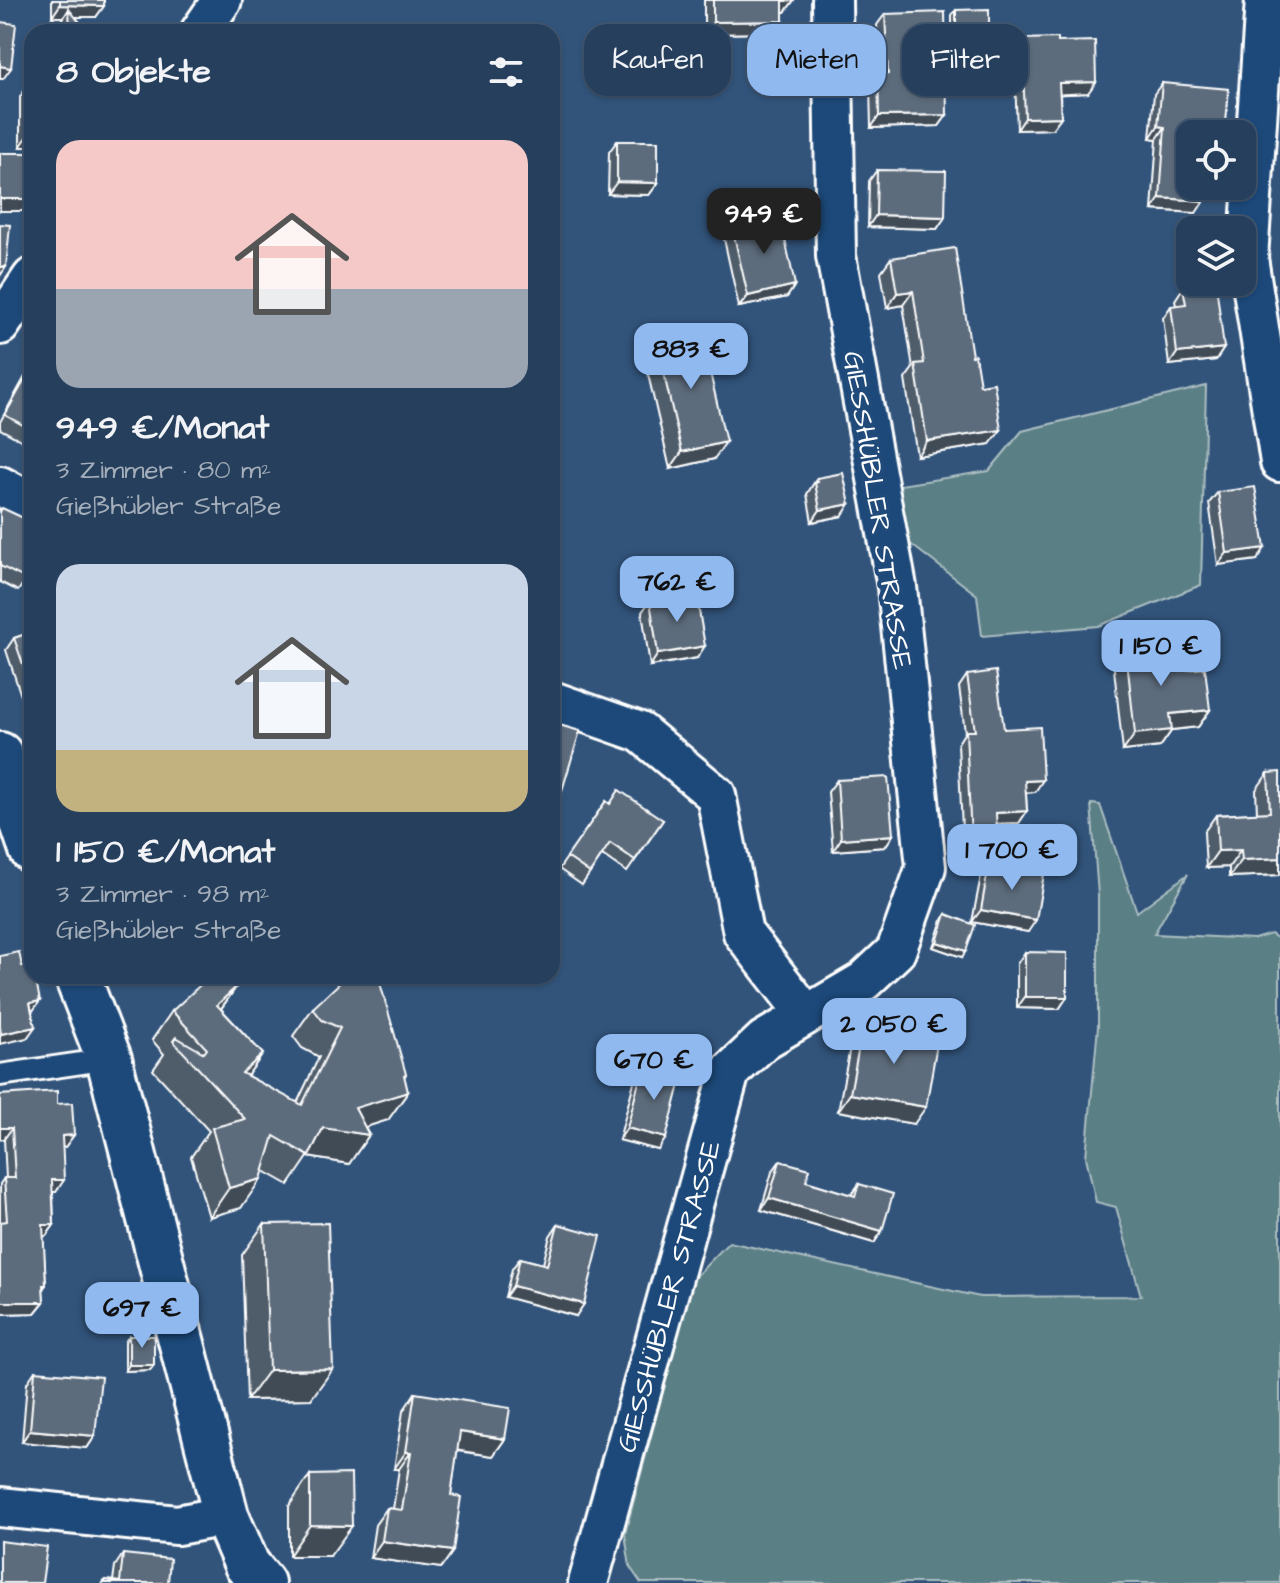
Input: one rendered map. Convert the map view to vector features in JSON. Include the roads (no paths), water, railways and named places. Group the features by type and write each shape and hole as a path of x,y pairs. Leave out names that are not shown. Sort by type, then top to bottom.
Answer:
{"main road":[{"path":"0,755 24,826"},
{"path":"80,984 109,1059 226,1516 247,1565 262,1583"}],"street":[{"path":"206,24 222,0"},
{"name":"GIESSHÜBLER STRASSE","path":"588,1583 730,1072 764,1040 805,1013 864,981 896,951 926,867 897,587 836,256 832,0"},
{"path":"1265,0 1248,258 1280,462"},
{"path":"0,325 24,290"},
{"path":"0,486 24,499"},
{"path":"560,704 640,732 716,795 743,933 805,1013"},
{"path":"0,1507 177,1525 226,1516"}],"lane":[{"path":"0,1075 109,1059"}]}
